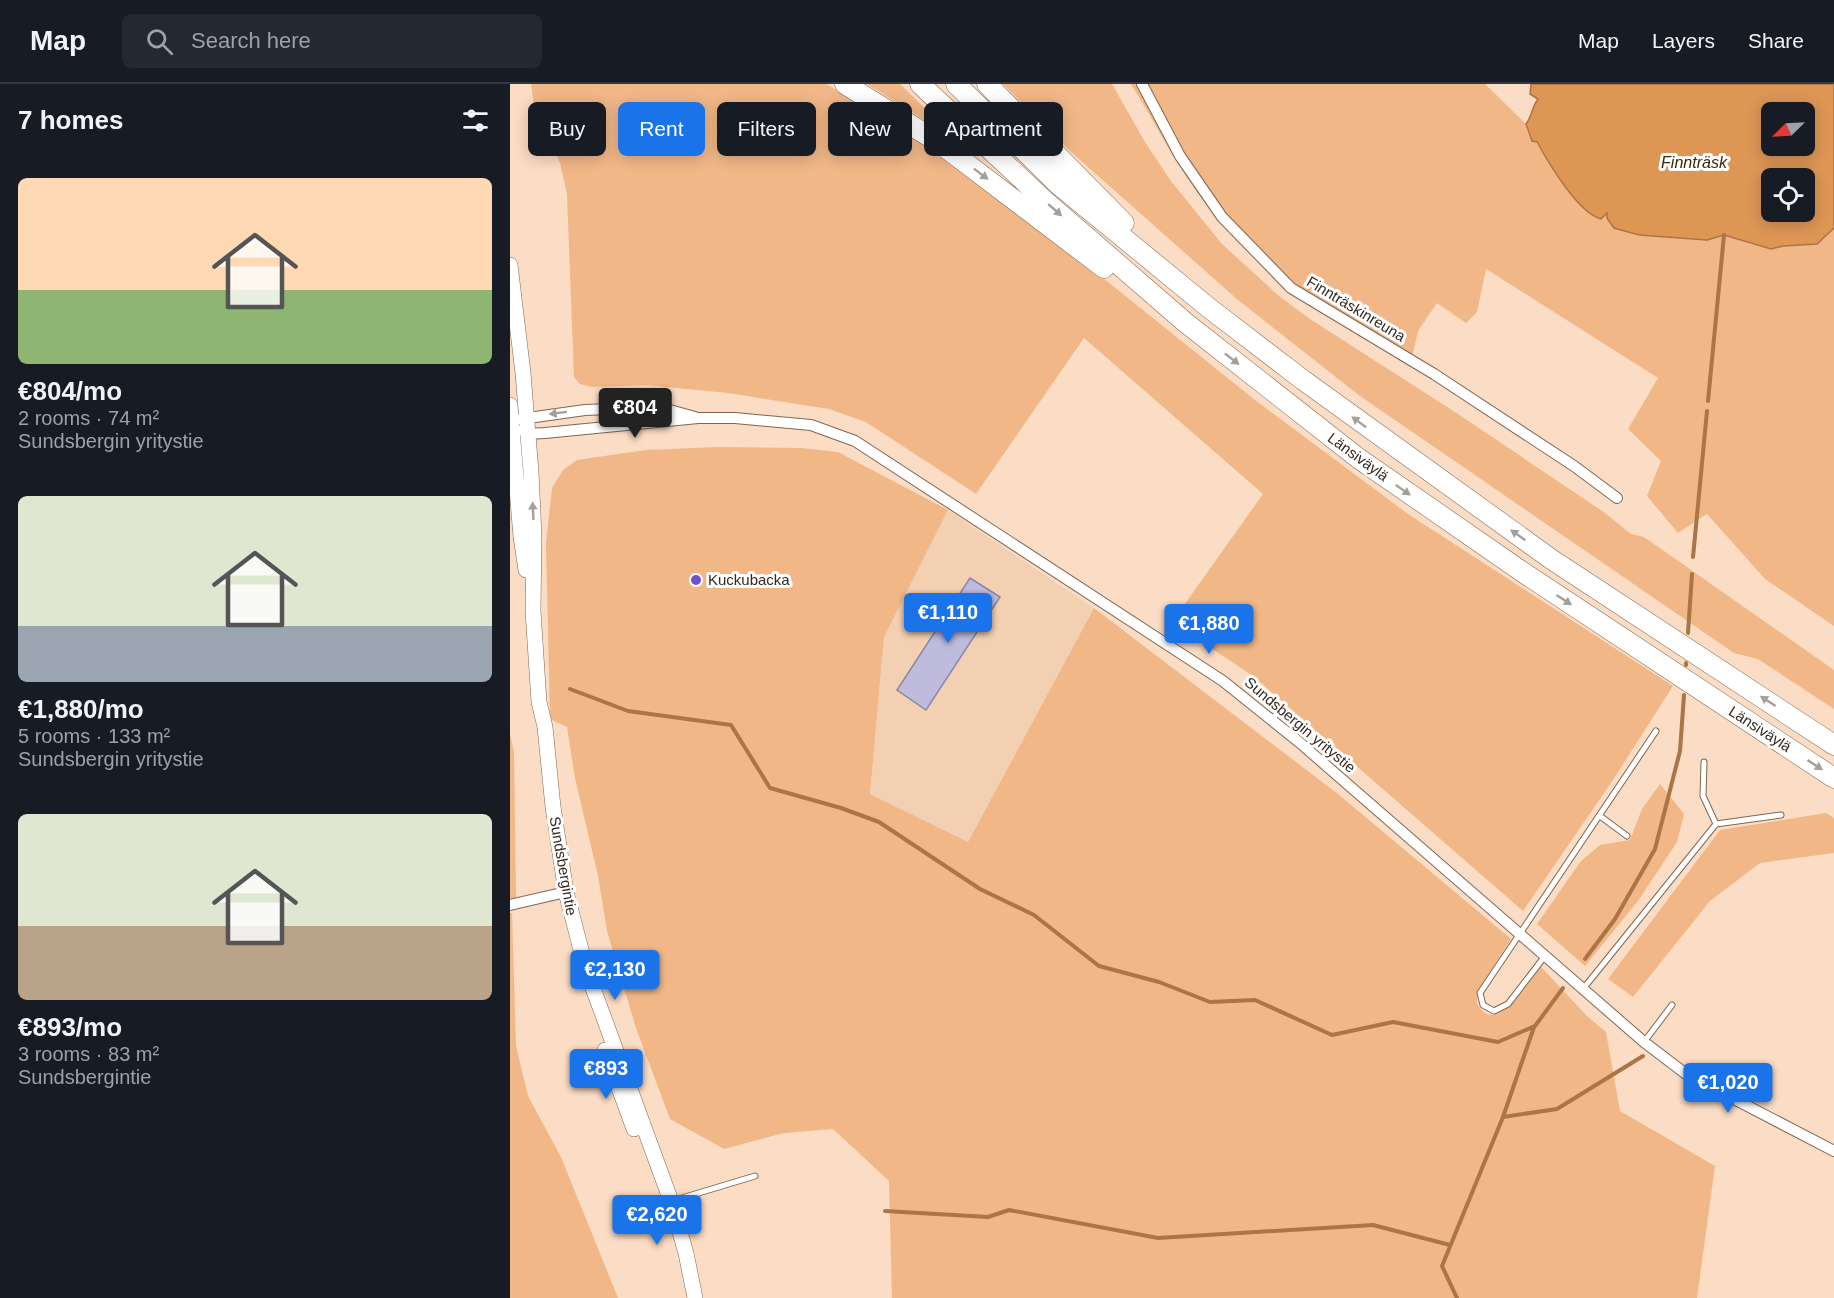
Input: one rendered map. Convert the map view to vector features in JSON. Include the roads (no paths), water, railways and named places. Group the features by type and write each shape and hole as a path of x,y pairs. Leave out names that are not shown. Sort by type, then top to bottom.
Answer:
{"highway":[{"path":"844,84 938,142 1109,272 1186,323"},
{"name":"Länsiväylä","path":"920,84 1044,200 1186,323 1358,458 1527,575 1834,778"},
{"name":"Länsiväylä","path":"956,84 1059,185 1209,308 1380,438 1542,553 1834,745"},
{"path":"987,84 1209,308"}],"main road":[{"name":"Sundsbergintie","path":"510,265 526,417 534,536 533,611 539,702 545,727 561,893 666,1203 686,1253 695,1298"},
{"name":"Sundsbergintie","path":"510,405 521,537 533,611"},
{"name":"Sundsbergintie","path":"666,1203 685,1298"}],"street":[{"name":"Finnträskinreuna","path":"1142,84 1180,156 1222,217 1292,288 1434,374 1617,498"},
{"name":"Sundsbergin yritystie","path":"512,423 526,417 585,410 659,407 698,418"},
{"name":"Sundsbergin yritystie","path":"527,434 660,424 698,418 746,418 811,425 855,441 1223,681 1272,720 1644,1042 1686,1074 1834,1151"},
{"path":"512,423 527,434"},
{"path":"510,904 561,893"}],"lane":[{"path":"1272,720 1282,706"},
{"path":"1545,956 1508,1004 1494,1011 1484,1005 1480,993 1656,731"},
{"path":"1704,762 1702,796 1716,824"},
{"path":"1583,989 1716,824 1781,815"},
{"path":"1600,816 1627,837"},
{"path":"1644,1042 1672,1005"},
{"path":"666,1203 755,1176"}],"water":[{"name":"Finnträsk","path":"1531,84 1834,84 1834,228 1817,244 1771,249 1724,235 1707,240 1639,235 1614,228 1607,218 1607,213 1601,219 1583,207 1548,162 1537,142 1532,141 1526,124 1538,99 1530,94"}],"waterway":[{"path":"1708,401 1724,235"},
{"path":"1693,557 1707,411"},
{"path":"1688,633 1692,574"},
{"path":"570,689 628,711 731,725 770,788 841,808 879,822 980,889 1034,915 1099,966 1159,982 1210,1002 1255,1000 1332,1035 1393,1022 1498,1042 1535,1026 1563,988"},
{"path":"1585,959 1615,919 1655,849 1680,751 1684,695"},
{"path":"1457,1298 1442,1266 1503,1117 1534,1027"},
{"path":"1503,1117 1557,1109 1643,1056"},
{"path":"885,1211 988,1217 1009,1210 1158,1238 1373,1225 1450,1245"}],"place":[{"name":"Kuckubacka","path":"696,580"}]}
